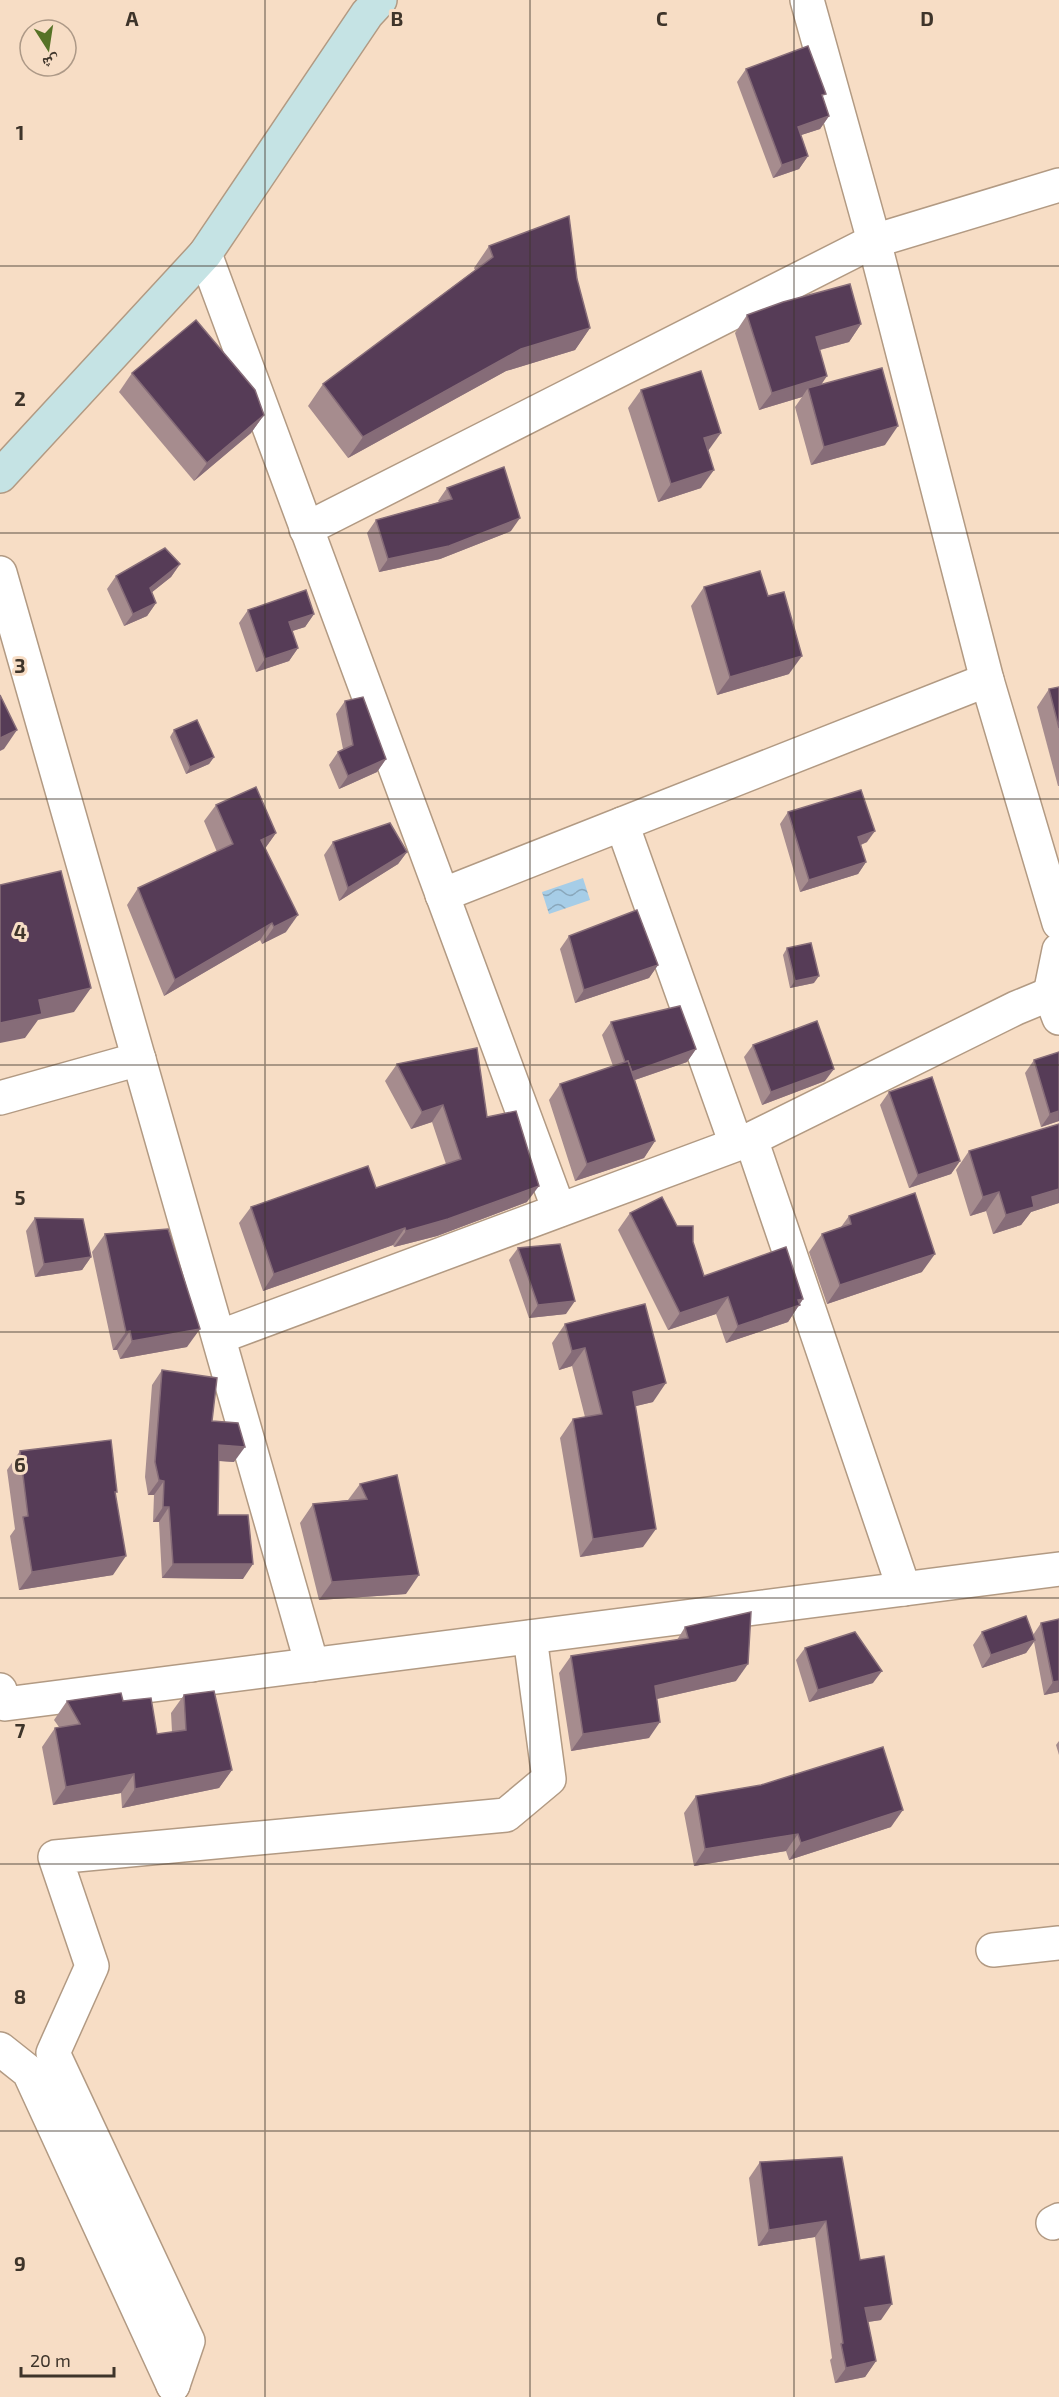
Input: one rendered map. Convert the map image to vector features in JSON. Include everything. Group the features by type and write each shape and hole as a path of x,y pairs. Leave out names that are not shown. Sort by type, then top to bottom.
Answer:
{"street":[{"path":"0,476 204,254 367,14 380,0"},
{"path":"807,0 874,241 987,680 1059,923"},
{"path":"306,529 874,241 1059,185"},
{"path":"204,254 559,1210"},
{"path":"0,573 312,1665"},
{"path":"442,895 987,680"},
{"path":"622,824 743,1142 904,1589"},
{"path":"219,1337 743,1142 1016,1008 1055,1006 1059,950"},
{"path":"0,1098 139,1059"},
{"path":"0,1690 5,1704 1059,1569"},
{"path":"0,2049 28,2072 173,2385 188,2341 53,2053 92,1966 55,1857 506,1815 549,1779 530,1637"},
{"path":"993,1950 1059,1943"}],"water":[{"path":"583,878 590,900 549,914 542,892"}],"building":[{"path":"808,46 826,94 822,95 829,116 798,127 808,156 782,165 746,69"},
{"path":"569,216 577,279 590,328 521,349 363,437 323,384 493,257 489,246"},
{"path":"850,284 861,324 816,337 827,376 772,393 747,315 783,302"},
{"path":"196,320 255,390 264,415 207,463 132,373"},
{"path":"882,368 898,426 824,447 808,388"},
{"path":"701,371 721,433 704,438 714,470 671,484 641,390"},
{"path":"504,467 520,518 449,546 388,559 376,520 452,499 447,488"},
{"path":"165,548 180,564 150,588 156,603 133,614 116,576"},
{"path":"760,571 768,596 784,592 802,656 730,677 704,587"},
{"path":"306,590 314,614 289,622 298,648 265,659 248,610"},
{"path":"1059,687 1059,728 1049,689"},
{"path":"0,695 17,730 0,738"},
{"path":"363,697 386,759 348,776 338,752 353,745 345,701"},
{"path":"197,720 214,757 190,767 174,730"},
{"path":"256,787 276,833 261,840 298,915 274,927 272,923 175,980 138,888 233,844 216,805"},
{"path":"861,790 875,831 858,837 866,862 809,880 788,812"},
{"path":"390,823 407,852 348,888 333,842"},
{"path":"61,871 91,988 39,1000 42,1014 0,1023 0,885"},
{"path":"637,910 658,965 584,990 569,936"},
{"path":"811,943 819,976 795,981 787,948"},
{"path":"680,1006 696,1049 632,1072 628,1061 625,1062 611,1022"},
{"path":"817,1021 834,1069 771,1092 753,1045"},
{"path":"477,1048 487,1117 516,1111 539,1186 448,1219 406,1231 405,1228 274,1274 251,1207 368,1166 376,1188 461,1159 443,1105 422,1112 397,1064"},
{"path":"1059,1052 1059,1111 1050,1114 1034,1060"},
{"path":"628,1061 655,1141 587,1164 560,1084"},
{"path":"932,1077 960,1161 918,1175 889,1092"},
{"path":"1059,1124 1059,1189 1032,1197 1034,1207 1006,1215 999,1192 983,1197 969,1151"},
{"path":"915,1193 935,1254 840,1285 822,1234 851,1224 849,1216"},
{"path":"662,1197 677,1226 693,1226 693,1242 704,1276 786,1247 803,1299 798,1300 800,1305 738,1326 728,1297 680,1313 630,1213"},
{"path":"35,1218 83,1219 91,1257 44,1264"},
{"path":"168,1229 200,1329 132,1341 130,1331 126,1332 105,1234"},
{"path":"560,1244 575,1301 538,1305 518,1248"},
{"path":"645,1304 666,1383 633,1392 656,1529 593,1539 573,1419 602,1414 585,1348 572,1351 565,1324"},
{"path":"162,1370 217,1378 212,1421 238,1423 245,1447 219,1445 218,1515 248,1515 253,1564 173,1564 169,1507 163,1507 164,1481 159,1480 155,1462"},
{"path":"111,1440 117,1492 115,1492 126,1556 32,1572 23,1517 28,1516 20,1451"},
{"path":"397,1475 419,1575 332,1582 313,1504 367,1499 360,1484"},
{"path":"751,1612 748,1664 655,1686 660,1722 583,1734 571,1656 688,1638 685,1627"},
{"path":"1026,1616 1035,1640 991,1655 982,1632"},
{"path":"1059,1619 1059,1681 1053,1682 1041,1623"},
{"path":"855,1632 882,1671 818,1690 805,1648"},
{"path":"214,1691 232,1770 135,1789 134,1774 66,1787 55,1728 80,1724 67,1701 121,1693 123,1701 151,1698 157,1734 186,1730 184,1695"},
{"path":"883,1747 903,1810 801,1843 798,1834 705,1849 696,1796 761,1785"},
{"path":"842,2157 860,2260 884,2256 892,2304 865,2308 876,2361 846,2368 826,2221 769,2230 760,2162"}]}
